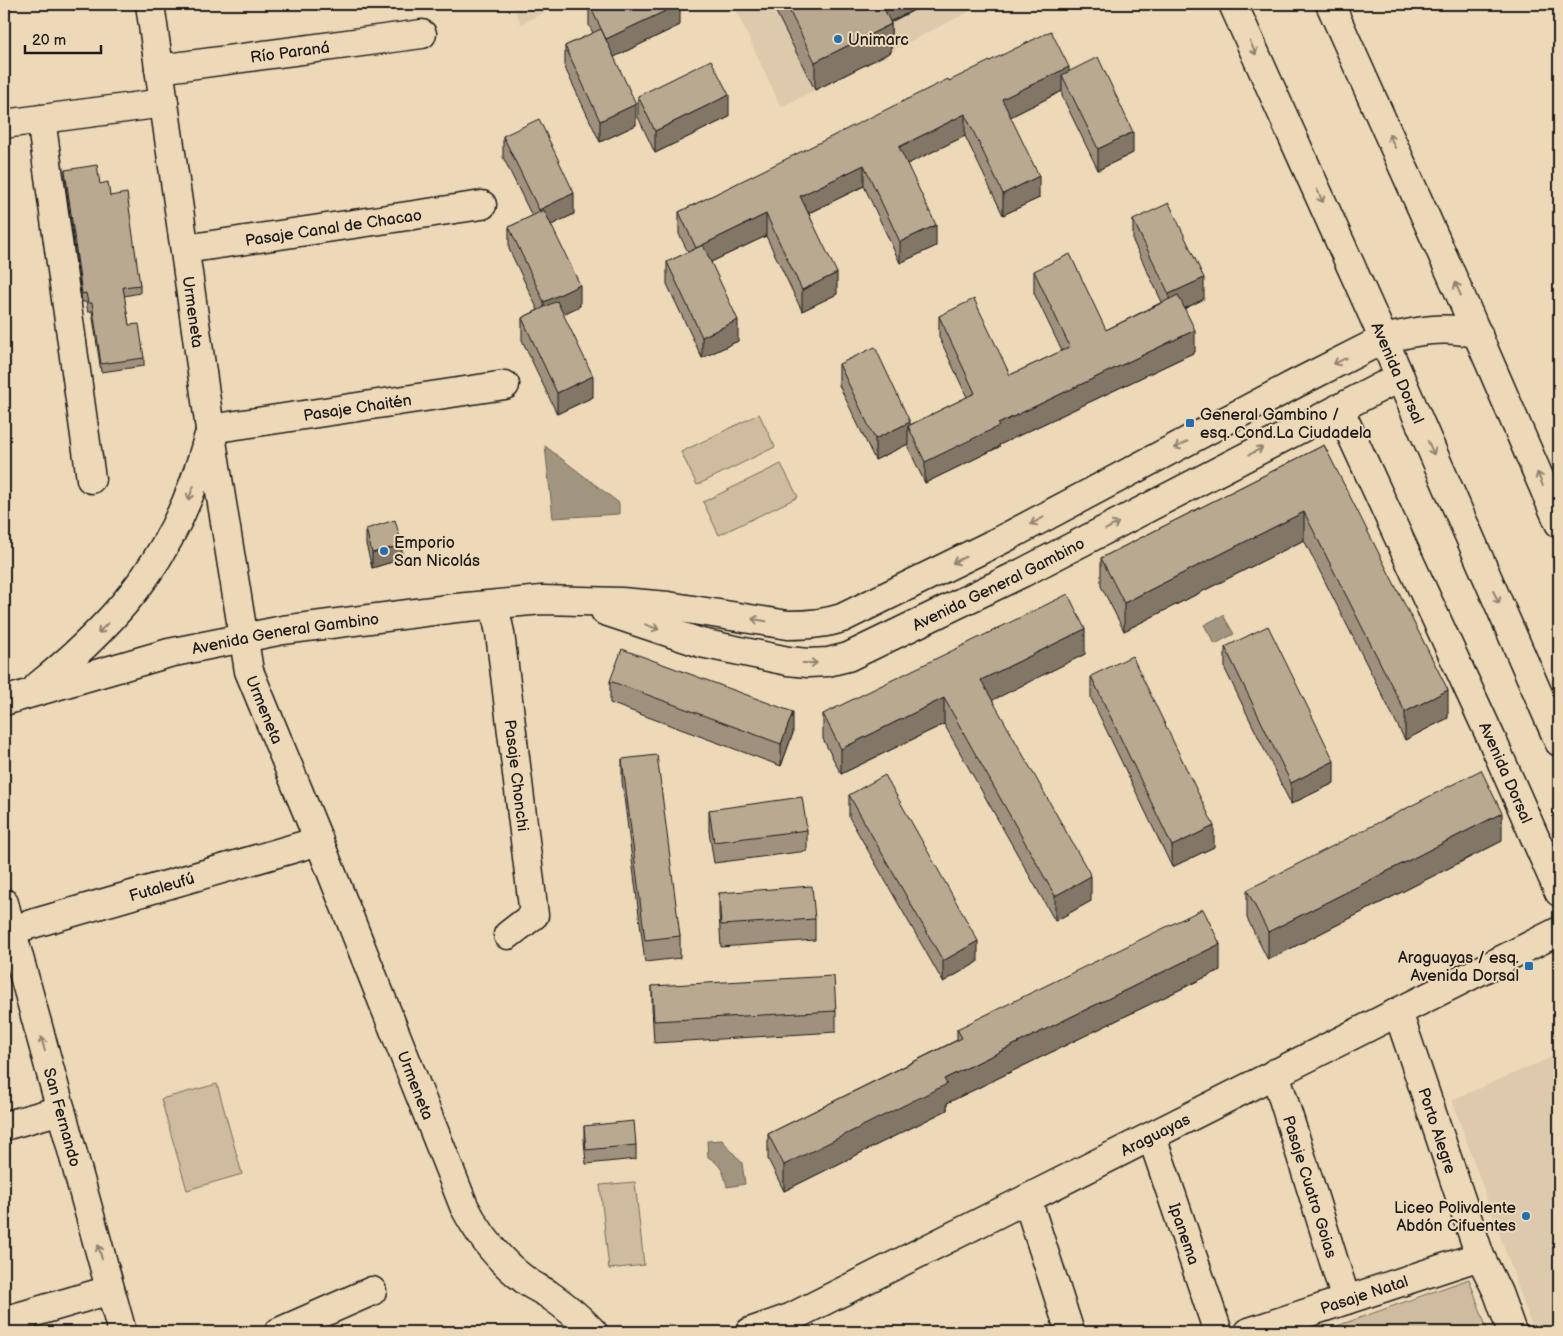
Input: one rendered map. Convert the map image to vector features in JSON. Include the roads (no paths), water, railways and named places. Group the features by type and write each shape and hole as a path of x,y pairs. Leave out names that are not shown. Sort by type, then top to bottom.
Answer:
{"street":[{"name":"Urmeneta","path":"150,4 210,430 249,671 456,1187 474,1224 498,1256 512,1270 568,1309 593,1332"},
{"name":"Avenida Dorsal","path":"1233,4 1384,339 1559,742"},
{"path":"1330,4 1478,334 1559,523"},
{"name":"Río Paraná","path":"159,69 422,34"},
{"path":"4,124 164,103"},
{"path":"41,119 91,479"},
{"name":"Pasaje Canal de Chacao","path":"184,249 482,205"},
{"name":"Avenida General Gambino","path":"15,698 169,653 283,630 456,608 542,600 668,606 788,625 807,626 825,623 842,618 1003,539 1294,384 1384,339 1413,331 1444,328 1461,329 1478,334"},
{"name":"Avenida General Gambino","path":"573,600 700,643 788,661 808,663 828,662 848,657 1022,573 1400,377"},
{"name":"Pasaje Chaitén","path":"210,430 505,384"},
{"name":"Avenida Dorsal","path":"1339,408 1492,740 1559,892"},
{"path":"15,698 90,642 140,586 177,524 192,492 210,430"},
{"path":"1003,539 1022,573"},
{"name":"Pasaje Chonchi","path":"494,605 500,633 534,915 508,935"},
{"name":"Futaleufú","path":"7,930 318,840"},
{"name":"San Fernando","path":"4,903 7,930 61,1110 122,1332"},
{"name":"Araguayas","path":"750,1332 792,1325 1026,1199 1559,931"},
{"name":"Porto Alegre","path":"1398,1012 1480,1256 1498,1293 1512,1332"},
{"name":"Pasaje Cuatro Goias","path":"1275,1073 1346,1300"},
{"path":"4,1126 61,1110"},
{"name":"Ipanema","path":"1152,1137 1218,1332"},
{"path":"1026,1199 1070,1332"},
{"name":"Pasaje Natal","path":"1249,1332 1480,1256"},
{"path":"4,1321 110,1290"},
{"path":"278,1332 372,1291"}],"place":[{"name":"Unimarc","path":"838,39"},
{"name":"General Gambino / esq. Cond.La Ciudadela","path":"1190,423"},
{"name":"Emporio San Nicolás","path":"384,551"},
{"name":"Araguayas / esq. Avenida Dorsal","path":"1529,966"},
{"name":"Liceo Polivalente Abdón Cifuentes","path":"1526,1216"}]}
